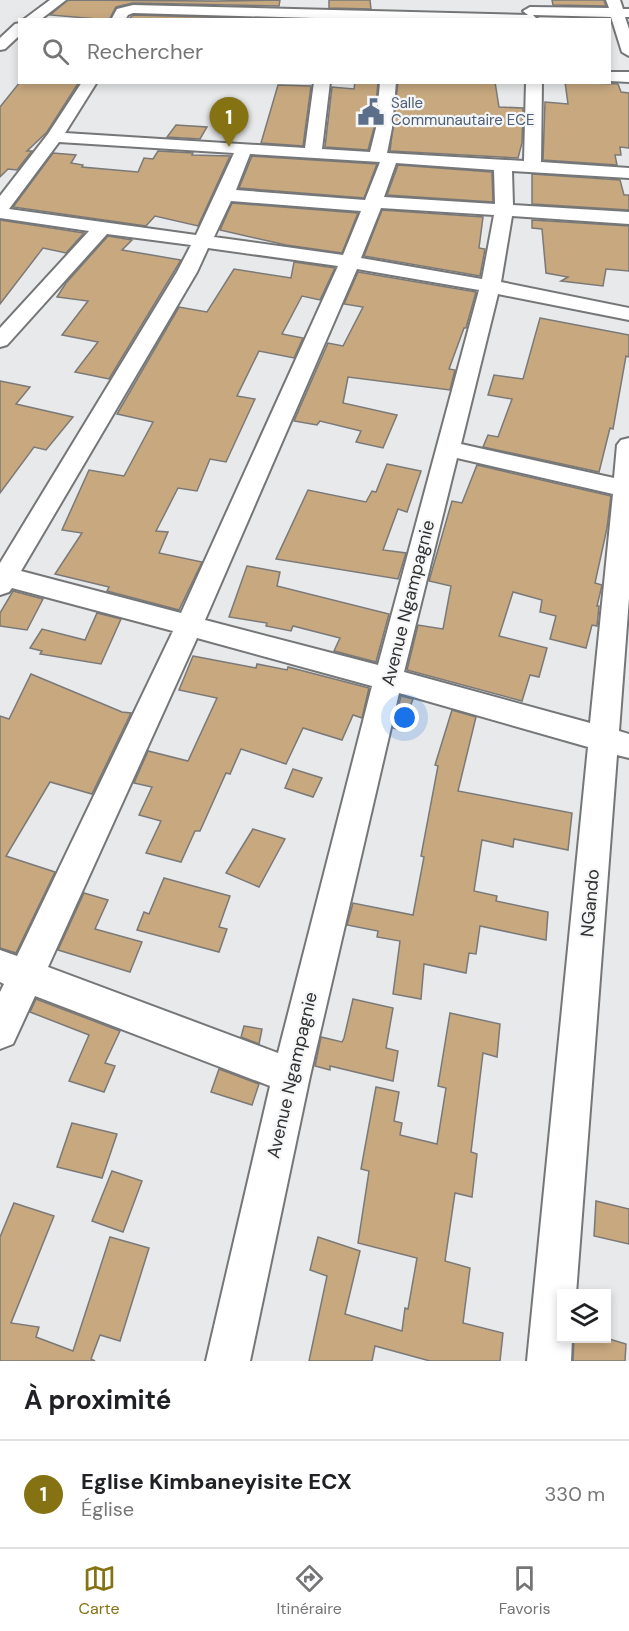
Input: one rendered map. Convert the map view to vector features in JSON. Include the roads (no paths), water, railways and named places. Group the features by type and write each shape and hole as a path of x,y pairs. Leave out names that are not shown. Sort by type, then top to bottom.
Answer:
{"street":[{"path":"33,18 60,0"},
{"path":"418,0 422,17"},
{"path":"119,18 126,10 183,10 240,15 319,11 422,17 620,8 629,52"},
{"path":"0,46 18,29"},
{"path":"611,77 629,77"},
{"path":"0,208 54,137 89,84"},
{"path":"313,153 322,84"},
{"path":"0,1031 13,971 189,626 374,204 384,157 388,84"},
{"path":"532,166 534,84"},
{"path":"54,137 629,173"},
{"path":"244,149 225,195 202,241 153,330 2,579 189,626 617,742"},
{"name":"Avenue Ngampagnie","path":"228,1361 291,1076 388,679 490,286 504,209 503,165"},
{"path":"225,195 504,209 629,218"},
{"path":"0,213 350,262 490,286 629,314"},
{"path":"0,341 103,227"},
{"path":"0,311 21,316"},
{"name":"NGando","path":"549,1361 617,742 629,445"},
{"path":"448,449 527,465 627,490"},
{"path":"13,971 291,1076"}],"place":[{"name":"Salle Communautaire ECE","path":"371,112"},
{"name":"Eglise Kimbaneyisite ECX","path":"229,147"}]}
